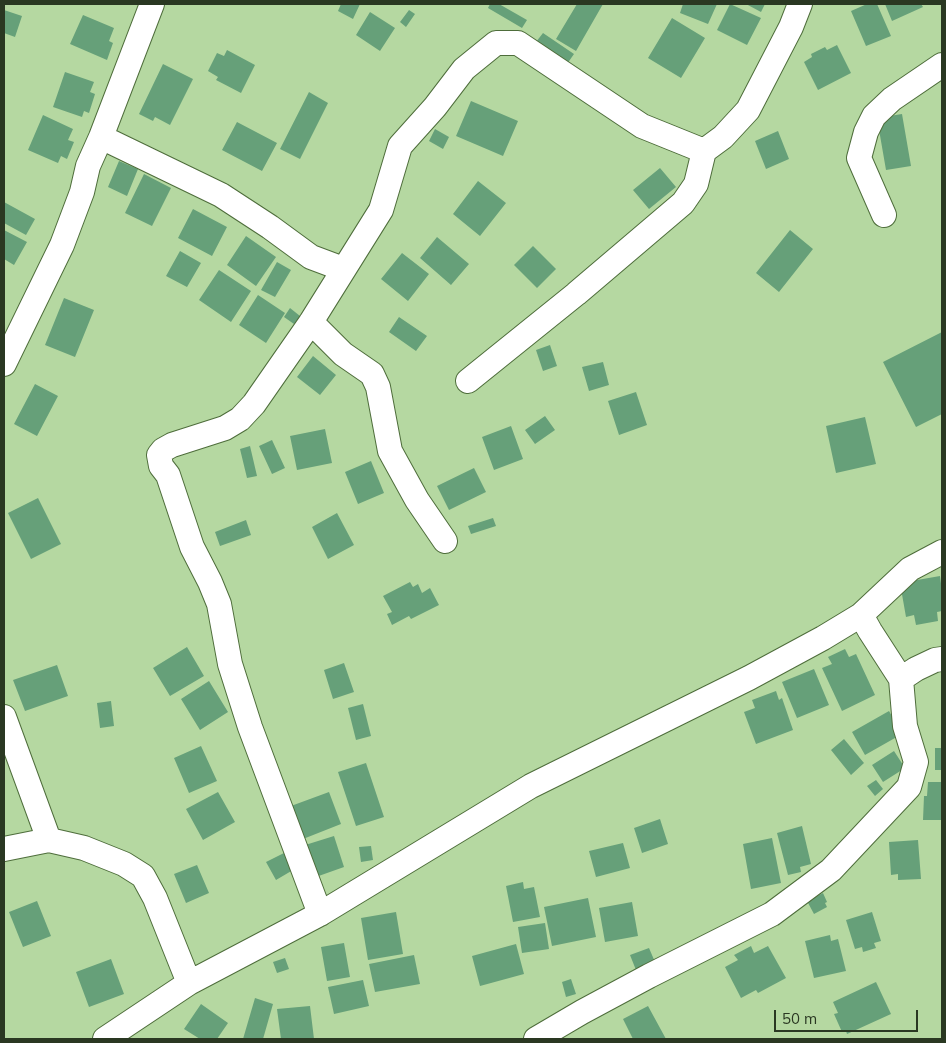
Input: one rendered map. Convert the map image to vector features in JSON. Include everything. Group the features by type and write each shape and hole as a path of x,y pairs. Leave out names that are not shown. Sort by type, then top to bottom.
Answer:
{"street":[{"path":"4,364 62,245 82,192 88,166 152,4"},
{"path":"468,381 576,294 683,202 696,184 704,151 723,137 748,110 787,36 800,4"},
{"path":"320,914 250,727 230,664 219,604 192,547 168,475 161,466 159,455 163,450 172,446 225,428 240,419 254,404 311,322 381,210 400,146 435,107 464,69 496,43 518,43 642,126 704,151"},
{"path":"884,215 859,158 866,132 874,116 892,99 942,65"},
{"path":"101,137 221,195 311,257 343,269"},
{"path":"311,322 344,354 372,374 378,387 390,451 417,500 445,541"},
{"path":"105,1039 188,983 320,914 531,786 749,678 824,638 861,615 910,569 942,552"},
{"path":"536,1039 649,976 772,914 832,870 909,787 916,762 905,726 901,679 861,615"},
{"path":"901,679 922,666 942,659"},
{"path":"4,717 48,840"},
{"path":"4,849 48,840 84,848 124,864 143,876 155,898 188,983"}],"building":[{"path":"341,4 360,4 353,19 338,11"},
{"path":"490,4 499,4 527,20 522,28 488,8"},
{"path":"577,4 603,4 576,51 556,39"},
{"path":"683,4 717,4 708,24 680,13"},
{"path":"730,4 761,18 747,45 717,30"},
{"path":"746,4 765,4 761,12"},
{"path":"867,4 877,4 891,36 866,46 851,11"},
{"path":"885,4 921,4 923,7 892,21"},
{"path":"4,10 22,16 15,37 4,33"},
{"path":"409,10 415,14 406,27 400,22"},
{"path":"370,12 395,28 380,51 356,35"},
{"path":"83,15 114,28 109,41 113,43 107,60 70,44"},
{"path":"672,18 705,38 681,78 648,58"},
{"path":"543,33 574,54 567,64 536,42"},
{"path":"837,45 851,73 818,90 804,62 812,57 811,54 825,47 827,50"},
{"path":"227,50 255,65 241,93 216,80 218,77 208,71 217,53 224,56"},
{"path":"163,64 193,79 170,125 155,117 153,121 139,114"},
{"path":"65,72 94,82 90,92 95,94 89,113 84,111 82,117 53,107"},
{"path":"309,92 328,103 300,159 280,149"},
{"path":"471,101 518,121 503,156 456,136"},
{"path":"902,114 911,166 886,170 877,118"},
{"path":"43,115 73,129 68,140 74,142 67,159 61,156 58,163 28,150"},
{"path":"237,122 277,143 262,171 222,150"},
{"path":"435,129 449,137 443,149 429,141"},
{"path":"778,131 789,159 766,169 755,141"},
{"path":"119,161 138,169 127,196 108,187"},
{"path":"660,168 676,187 649,209 633,190"},
{"path":"144,174 171,188 152,226 125,213"},
{"path":"478,181 506,203 480,236 453,214"},
{"path":"4,202 35,219 26,235 4,223"},
{"path":"193,209 227,227 212,256 178,238"},
{"path":"4,230 27,242 14,265 4,259"},
{"path":"790,230 813,249 779,292 756,273"},
{"path":"246,236 276,257 256,286 227,265"},
{"path":"437,237 469,264 451,285 420,258"},
{"path":"533,246 556,269 537,288 514,265"},
{"path":"180,251 201,263 187,287 166,276"},
{"path":"402,253 429,274 408,301 381,279"},
{"path":"277,262 291,270 275,297 261,290"},
{"path":"219,270 251,291 231,322 199,300"},
{"path":"258,295 285,313 266,343 239,325"},
{"path":"64,298 94,310 75,357 45,345"},
{"path":"290,308 300,316 294,324 284,317"},
{"path":"399,317 427,336 416,351 389,332"},
{"path":"942,332 942,414 916,427 883,362"},
{"path":"550,345 557,366 543,371 536,350"},
{"path":"313,356 336,375 320,395 297,377"},
{"path":"603,362 609,385 589,391 582,367"},
{"path":"35,384 58,396 37,436 14,424"},
{"path":"636,392 647,425 619,435 608,401"},
{"path":"545,416 555,430 535,444 525,430"},
{"path":"865,417 876,464 836,473 826,426"},
{"path":"511,426 523,459 494,470 482,437"},
{"path":"325,429 332,463 297,470 290,436"},
{"path":"272,440 285,468 272,474 259,446"},
{"path":"250,446 257,476 247,478 240,449"},
{"path":"371,461 384,493 358,504 345,472"},
{"path":"474,468 486,492 449,510 437,486"},
{"path":"38,498 61,544 31,559 8,513"},
{"path":"337,513 354,545 328,559 312,527"},
{"path":"493,518 496,526 471,534 468,526"},
{"path":"246,520 251,535 220,546 215,532"},
{"path":"940,576 942,611 937,612 938,621 916,625 914,615 906,617 900,583"},
{"path":"410,582 413,587 418,584 422,593 430,588 439,605 411,619 409,616 392,625 387,614 392,612 383,596"},
{"path":"187,647 204,676 170,696 153,668"},
{"path":"845,649 849,657 856,654 875,695 842,711 822,668 832,664 828,657"},
{"path":"344,663 354,692 333,699 324,670"},
{"path":"57,665 68,696 25,711 13,680"},
{"path":"814,669 829,705 797,718 782,682"},
{"path":"209,681 228,712 200,730 181,699"},
{"path":"776,691 779,700 782,698 793,730 756,744 744,712 755,708 752,700"},
{"path":"111,701 114,726 100,728 97,703"},
{"path":"363,704 371,736 356,740 348,708"},
{"path":"889,711 902,734 865,755 852,732"},
{"path":"844,739 864,763 851,775 831,750"},
{"path":"201,746 217,781 189,793 174,758"},
{"path":"935,748 942,748 942,770 935,770"},
{"path":"894,751 905,768 883,782 872,765"},
{"path":"366,763 384,817 356,826 338,772"},
{"path":"876,780 883,789 875,796 867,786"},
{"path":"928,782 942,782 942,820 923,820 924,796 927,796"},
{"path":"218,792 235,822 203,840 186,809"},
{"path":"329,792 341,824 303,839 291,806"},
{"path":"660,819 668,844 642,853 634,828"},
{"path":"802,826 811,864 800,867 801,872 788,875 777,833"},
{"path":"334,836 344,867 313,878 302,846"},
{"path":"772,838 781,883 751,889 743,844"},
{"path":"918,840 921,879 898,880 898,874 891,875 889,842"},
{"path":"623,843 630,868 596,877 589,851"},
{"path":"371,846 373,860 361,862 359,847"},
{"path":"284,853 293,870 276,880 266,862"},
{"path":"197,865 209,893 186,903 174,874"},
{"path":"523,882 524,889 534,887 540,917 513,922 506,886"},
{"path":"823,893 827,907 814,914 807,901"},
{"path":"588,898 596,937 552,946 544,907"},
{"path":"37,901 51,936 23,947 9,912"},
{"path":"632,902 638,936 605,942 599,908"},
{"path":"396,912 403,954 368,960 361,918"},
{"path":"872,912 881,941 874,943 876,948 863,952 862,947 855,949 846,920"},
{"path":"545,923 549,949 522,953 518,927"},
{"path":"830,935 831,941 838,939 846,971 814,978 805,941"},
{"path":"344,943 350,977 327,981 321,947"},
{"path":"516,944 524,974 480,986 472,956"},
{"path":"751,946 754,953 768,946 786,978 758,993 756,990 741,998 725,967 738,960 734,955"},
{"path":"649,948 655,962 636,970 630,955"},
{"path":"414,955 420,984 375,992 369,964"},
{"path":"285,958 289,969 277,973 273,962"},
{"path":"111,959 124,994 89,1007 76,972"},
{"path":"571,979 576,994 566,997 562,982"},
{"path":"363,980 369,1006 334,1014 328,987"},
{"path":"876,982 891,1014 847,1034 846,1031 842,1032 834,1014 838,1013 833,1002"},
{"path":"255,998 273,1004 263,1039 243,1039"},
{"path":"201,1004 228,1023 217,1039 200,1039 184,1029"},
{"path":"310,1006 314,1039 281,1039 277,1009"},
{"path":"648,1006 666,1039 633,1039 623,1019"}]}
